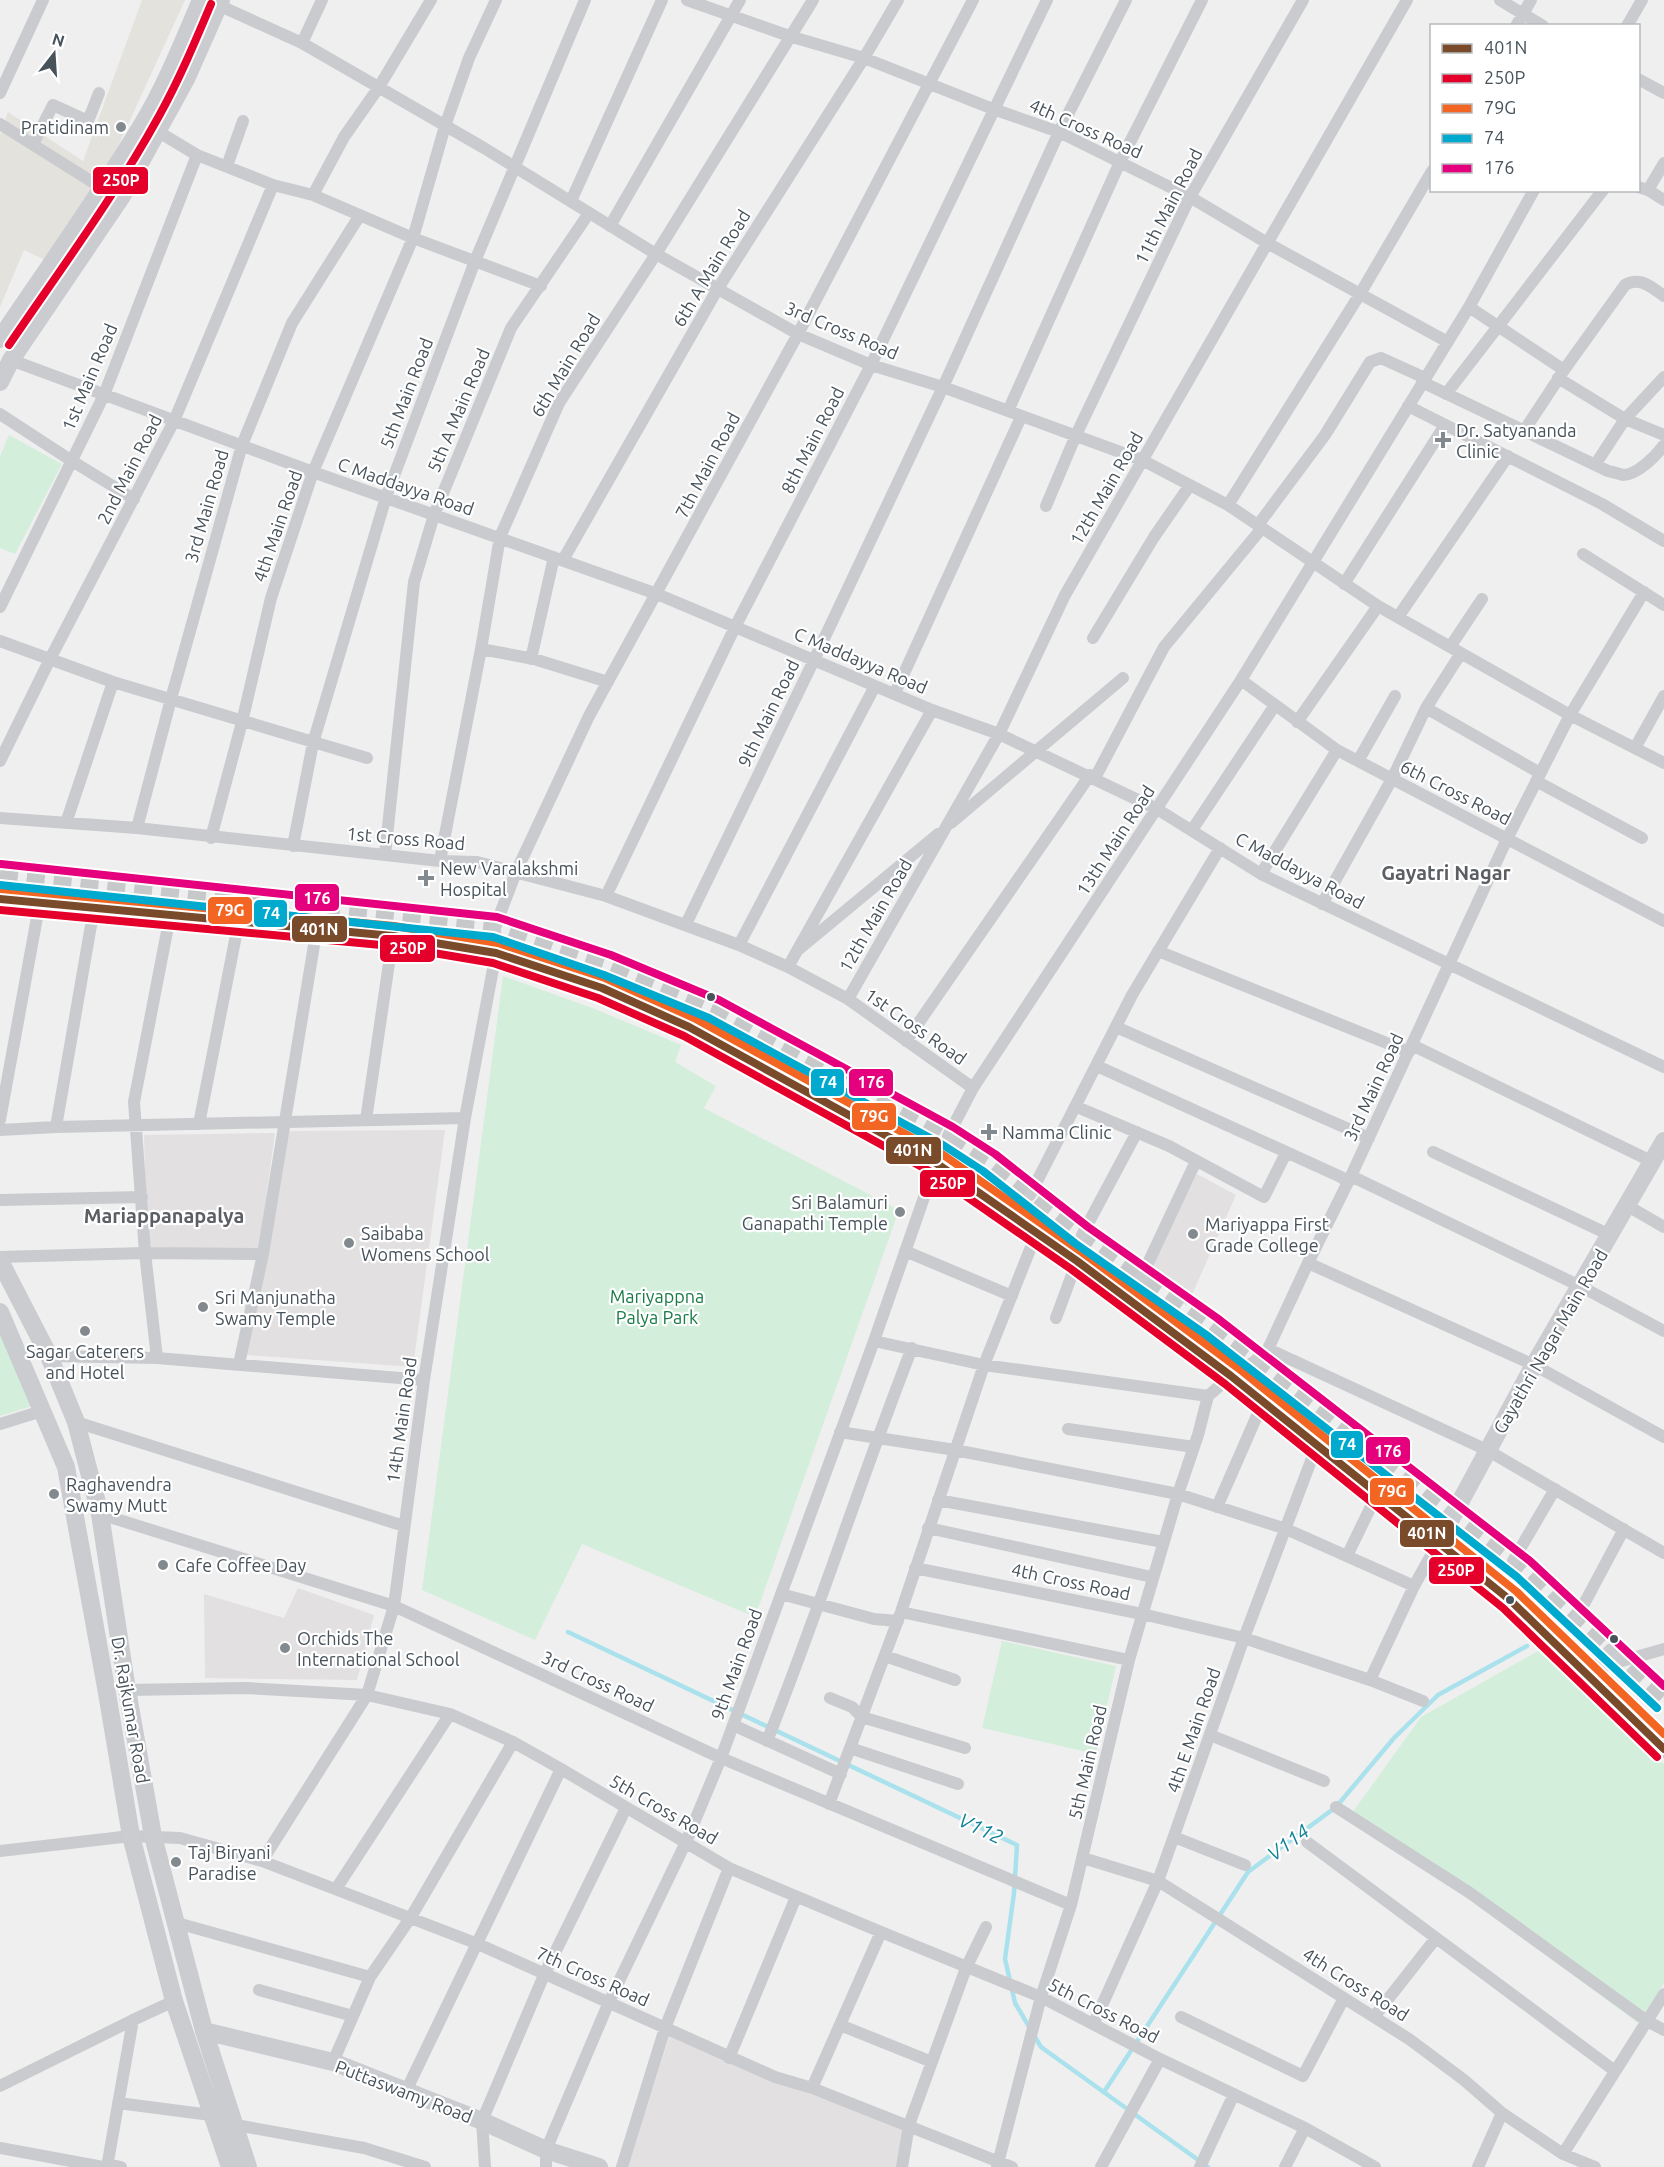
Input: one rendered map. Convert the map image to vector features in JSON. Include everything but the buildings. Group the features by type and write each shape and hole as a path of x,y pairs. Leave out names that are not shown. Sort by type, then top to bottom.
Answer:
{"main road":[{"path":"0,382 11,360 122,196 151,127 170,71 212,1"},
{"path":"0,339 102,188 151,127"},
{"path":"102,188 122,196"},
{"path":"0,898 317,927 393,936 496,953 602,988 702,1033"},
{"name":"Gayathri Nagar Main Road","path":"1438,1543 1534,1365 1664,1141"},
{"name":"Dr. Rajkumar Road","path":"0,1259 49,1356 76,1422 100,1514 127,1690 153,1836 204,2031 248,2167"},
{"name":"Dr. Rajkumar Road","path":"0,1312 66,1467 131,1836 174,2001 230,2167"},
{"path":"1510,1600 1664,1749"},
{"path":"1590,1677 1617,1657"},
{"name":"Puttaswamy Road","path":"204,2031 333,2062 482,2121 546,2158 599,2167"}],"street":[{"path":"0,93 43,0"},
{"path":"302,43 322,0"},
{"path":"313,195 344,137 379,87 431,0"},
{"name":"4th Main Road","path":"211,838 272,598 314,472 413,238 445,126 469,58 496,0"},
{"name":"5th Main Road","path":"293,846 313,743 386,497 475,261 585,0"},
{"path":"571,201 662,0"},
{"name":"4th Cross Road","path":"687,0 789,36 864,58 993,109 1059,132 1190,196 1269,244 1446,341"},
{"path":"610,226 740,0"},
{"name":"6th Main Road","path":"440,861 500,537 559,403 656,254 813,0"},
{"name":"6th A Main Road","path":"531,659 559,559 717,290 864,58 898,0"},
{"name":"7th Main Road","path":"496,953 495,927 516,872 589,716 798,334 973,0"},
{"name":"8th Main Road","path":"606,896 735,627 871,365 1047,0"},
{"path":"1059,132 1126,0"},
{"path":"1008,411 1120,162 1202,0"},
{"name":"11th Main Road","path":"1046,506 1076,435 1190,196 1304,0"},
{"name":"12th Main Road","path":"848,999 999,734 1065,595 1269,244 1407,0"},
{"path":"1500,0 1520,20 1535,24"},
{"path":"1520,20 1531,0"},
{"path":"1628,24 1642,0"},
{"name":"3rd Cross Road","path":"212,1 302,43 445,126 717,290 798,334 871,365 943,387 1142,460 1228,505 1311,562"},
{"path":"1640,80 1664,93"},
{"path":"33,144 53,105 88,121 99,93"},
{"path":"227,166 243,121"},
{"path":"0,124 102,188"},
{"path":"151,127 197,155 273,185 313,195 413,238 541,286"},
{"name":"9th Main Road","path":"686,924 943,387 1059,132"},
{"name":"1st Main Road","path":"0,607 104,396 197,155"},
{"path":"1664,163 1643,188 1664,200"},
{"path":"1228,505 1360,294 1430,173"},
{"name":"2nd Main Road","path":"0,761 50,659 174,421 273,185"},
{"path":"1533,192 1469,307 1311,562 1378,606 1455,650 1570,715 1664,763"},
{"path":"1446,394 1602,192"},
{"name":"5th A Main Road","path":"385,855 414,582 434,515 511,328 589,213"},
{"name":"3rd Main Road","path":"137,828 242,445 292,323 360,214"},
{"path":"1524,431 1624,285 1632,281 1640,281 1664,296"},
{"path":"1469,307 1625,419 1664,435"},
{"path":"906,1041 1092,777 1164,647 1260,527 1325,435 1370,362 1381,358 1446,394 1608,471 1625,475 1634,472 1664,446"},
{"name":"C Maddayya Road","path":"11,360 104,396 657,594 932,710 999,734 1157,808 1261,874 1664,1067"},
{"path":"1595,465 1625,419 1664,378"},
{"path":"1408,406 1602,504 1664,541"},
{"path":"0,414 134,499"},
{"path":"895,693 1021,417"},
{"path":"1344,584 1445,424"},
{"path":"1398,617 1508,456"},
{"path":"1093,638 1154,537 1190,485"},
{"path":"1583,554 1664,605"},
{"name":"13th Main Road","path":"948,1136 973,1088 1241,680 1311,562"},
{"name":"3rd Main Road","path":"1268,1349 1350,1179 1507,838 1570,715 1644,592"},
{"path":"1322,904 1392,779 1482,599"},
{"path":"1297,722 1378,606"},
{"path":"0,641 113,682 367,758"},
{"path":"481,649 531,659 608,682"},
{"path":"798,950 874,890 1123,678"},
{"name":"6th Cross Road","path":"1241,680 1337,750 1664,921"},
{"path":"66,823 113,682"},
{"path":"739,945 875,686"},
{"path":"1358,761 1395,696"},
{"path":"1635,747 1664,696"},
{"path":"1192,830 1275,705"},
{"path":"1426,708 1642,838"},
{"path":"788,967 932,710"},
{"path":"1261,874 1337,750"},
{"name":"1st Cross Road","path":"0,818 137,828 211,838 440,861 477,862 606,896 686,924 788,967 848,999 973,1088"},
{"path":"1030,1195 1116,1027 1158,951 1220,848"},
{"path":"0,1120 40,901"},
{"path":"56,1127 94,908"},
{"path":"157,1358 145,1253 134,1102 170,915"},
{"path":"199,1124 239,921"},
{"path":"239,1364 263,1254 317,927"},
{"path":"366,1120 393,936"},
{"path":"1158,951 1410,1048 1651,1161"},
{"name":"14th Main Road","path":"262,1861 367,1695 394,1606 424,1380 465,1118 496,953"},
{"path":"1116,1027 1369,1138"},
{"path":"1097,1066 1286,1153 1350,1179 1580,1286 1664,1331"},
{"path":"1077,1107 1137,1132 1264,1197 1286,1153"},
{"path":"0,1130 465,1118"},
{"path":"1082,1235 1137,1132"},
{"path":"1433,1152 1610,1235"},
{"path":"1141,1278 1196,1161"},
{"name":"9th Main Road","path":"546,2158 609,2002 686,1842 721,1758 874,1341 936,1163"},
{"path":"0,1200 142,1197"},
{"path":"1626,1205 1664,1227"},
{"path":"829,1804 885,1656 984,1365 1037,1232"},
{"path":"905,1251 1012,1296"},
{"path":"0,1259 145,1253 263,1254"},
{"path":"1056,1318 1077,1262"},
{"path":"1308,1263 1534,1365 1664,1437"},
{"path":"874,1341 984,1365 1208,1396 1268,1349 1487,1450 1664,1553"},
{"path":"768,1738 912,1348"},
{"path":"49,1356 157,1358 424,1380"},
{"name":"5th Main Road","path":"997,2164 1041,1997 1071,1905 1129,1660 1208,1396"},
{"path":"1217,1507 1263,1402"},
{"path":"0,1424 42,1411"},
{"path":"76,1422 404,1526"},
{"path":"1068,1429 1194,1448"},
{"path":"840,1432 956,1450 1178,1494 1286,1529 1414,1586"},
{"name":"4th E Main Road","path":"1094,2023 1158,1881 1244,1638 1317,1445"},
{"path":"1514,1561 1555,1490"},
{"path":"1347,1556 1377,1494"},
{"path":"938,1500 1163,1542"},
{"name":"3rd Cross Road","path":"100,1514 394,1606 721,1758 1071,1905"},
{"path":"928,1528 1152,1577"},
{"path":"1576,1619 1624,1529"},
{"path":"1370,1680 1414,1586 1438,1543"},
{"name":"4th Cross Road","path":"915,1568 1142,1614 1244,1638 1370,1680 1423,1701"},
{"path":"781,1594 874,1619 899,1616 1129,1660"},
{"path":"1617,1657 1664,1649"},
{"path":"885,1656 955,1680"},
{"name":"5th Cross Road","path":"127,1690 246,1688 367,1695 450,1714 513,1742 729,1868 966,1968 1041,1997 1160,2059 1305,2128 1361,2164 1375,2167"},
{"path":"830,1698 852,1707 862,1717 965,1748"},
{"path":"336,1889 450,1714"},
{"path":"734,1722 842,1772"},
{"path":"1210,1735 1323,1781"},
{"path":"333,2062 370,1977 411,1917 513,1742"},
{"path":"849,1752 958,1784"},
{"path":"406,2091 561,1769"},
{"path":"1335,1807 1470,1893 1664,2030"},
{"path":"485,2167 482,2121 544,1975 626,1808"},
{"path":"0,1851 131,1836 153,1836"},
{"name":"7th Cross Road","path":"153,1836 180,1838 262,1861 411,1917 478,1944 774,2077 812,2088 909,2125 997,2164 1012,2167"},
{"path":"1174,1837 1245,1865"},
{"path":"1306,1842 1615,2071"},
{"name":"4th Cross Road","path":"1083,1858 1158,1881 1409,2039 1464,2080 1502,2113 1563,2154 1594,2167"},
{"path":"622,2167 665,2028 729,1868"},
{"path":"729,2058 796,1897"},
{"path":"177,1923 370,1977"},
{"path":"902,2167 909,2125 966,1968 986,1927"},
{"path":"812,2088 881,1932"},
{"path":"1374,2017 1436,1938"},
{"path":"259,1990 353,2016"},
{"path":"1563,2154 1664,1994"},
{"path":"1180,2017 1303,2076 1344,1998"},
{"path":"0,2086 174,2001"},
{"path":"106,2166 133,2020"},
{"path":"840,2025 932,2062"},
{"path":"1101,2167 1160,2059"},
{"path":"1203,2162 1234,2094"},
{"path":"117,2103 211,2115"},
{"path":"1478,2167 1502,2113"},
{"path":"236,2125 364,2148 425,2167"},
{"path":"1285,2167 1305,2128"},
{"path":"0,2148 121,2167"}],"shaded area":[{"path":"142,0 185,0 108,168 45,260 24,250 0,307 0,135 8,112 83,161"},
{"name":"Saibaba Womens School","path":"445,1130 413,1367 246,1355 289,1131"},
{"path":"275,1133 259,1249 147,1249 144,1135"},
{"name":"Mariyappa First Grade College","path":"1197,1174 1236,1195 1187,1306 1148,1273"},
{"name":"Orchids The International School","path":"298,1588 374,1615 357,1680 205,1678 204,1594 284,1618"},
{"path":"670,2034 770,2080 904,2127 899,2167 628,2167"}],"green space":[{"path":"9,435 62,464 15,554 0,548 0,456"},
{"name":"Mariyappna Palya Park","path":"503,976 595,1009 681,1045 675,1062 716,1086 704,1108 899,1210 755,1617 582,1544 535,1640 422,1590"},
{"path":"0,1327 32,1406 0,1416"},
{"path":"1002,1641 1116,1666 1096,1754 982,1728"},
{"path":"1538,1651 1664,1764 1664,1983 1638,2023 1352,1813 1421,1717"}],"waterway":[{"name":"V112","path":"568,1632 1017,1845 1014,1893 1005,1959 1015,2003 1041,2047 1208,2167"},
{"name":"V114","path":"1104,2092 1248,1872 1336,1807 1394,1738 1438,1695 1527,1646"}],"tunnel":[{"path":"0,874 495,927 608,965 714,1009 948,1136 989,1162 1082,1235 1211,1326 1524,1569 1664,1700"},
{"path":"702,1033 936,1163 1011,1213 1157,1319 1228,1374 1510,1600"}],"transit line":[{"name":"250P","path":"9,345 87,232 142,146 173,89 211,4"},
{"name":"176","path":"1,864 497,917 611,955 719,1000 953,1127 995,1154 1088,1227 1217,1318 1530,1561 1664,1686"},
{"name":"74","path":"0,885 493,937 604,975 709,1018 943,1145 983,1171 1076,1244 1205,1334 1517,1577 1657,1708"},
{"name":"79G","path":"1,889 394,926 498,943 605,978 694,1018 942,1154 1083,1253 1238,1368 1517,1592 1664,1734"},
{"name":"401N","path":"0,899 393,936 496,953 602,988 689,1027 936,1163 1077,1261 1231,1376 1510,1600 1664,1749"},
{"name":"250P","path":"0,910 392,946 493,963 598,998 684,1036 931,1172 1071,1269 1225,1384 1503,1608 1657,1757"}],"place":[{"name":"Pratidinam","path":"121,127"},
{"name":"Dr. Satyananda Clinic","path":"1443,440"},
{"name":"New Varalakshmi Hospital","path":"426,878"},
{"name":"Namma Clinic","path":"989,1132"},
{"name":"Sri Balamuri Ganapathi Temple","path":"900,1212"},
{"name":"Mariyappa First Grade College","path":"1193,1234"},
{"name":"Saibaba Womens School","path":"349,1243"},
{"name":"Sri Manjunatha Swamy Temple","path":"203,1307"},
{"name":"Sagar Caterers and Hotel","path":"85,1331"},
{"name":"Raghavendra Swamy Mutt","path":"54,1494"},
{"name":"Cafe Coffee Day","path":"163,1565"},
{"name":"Orchids The International School","path":"285,1648"},
{"name":"Taj Biryani Paradise","path":"176,1862"}],"district":[{"name":"Gayatri Nagar","path":"1446,872"},
{"name":"Mariappanapalya","path":"164,1215"}]}
